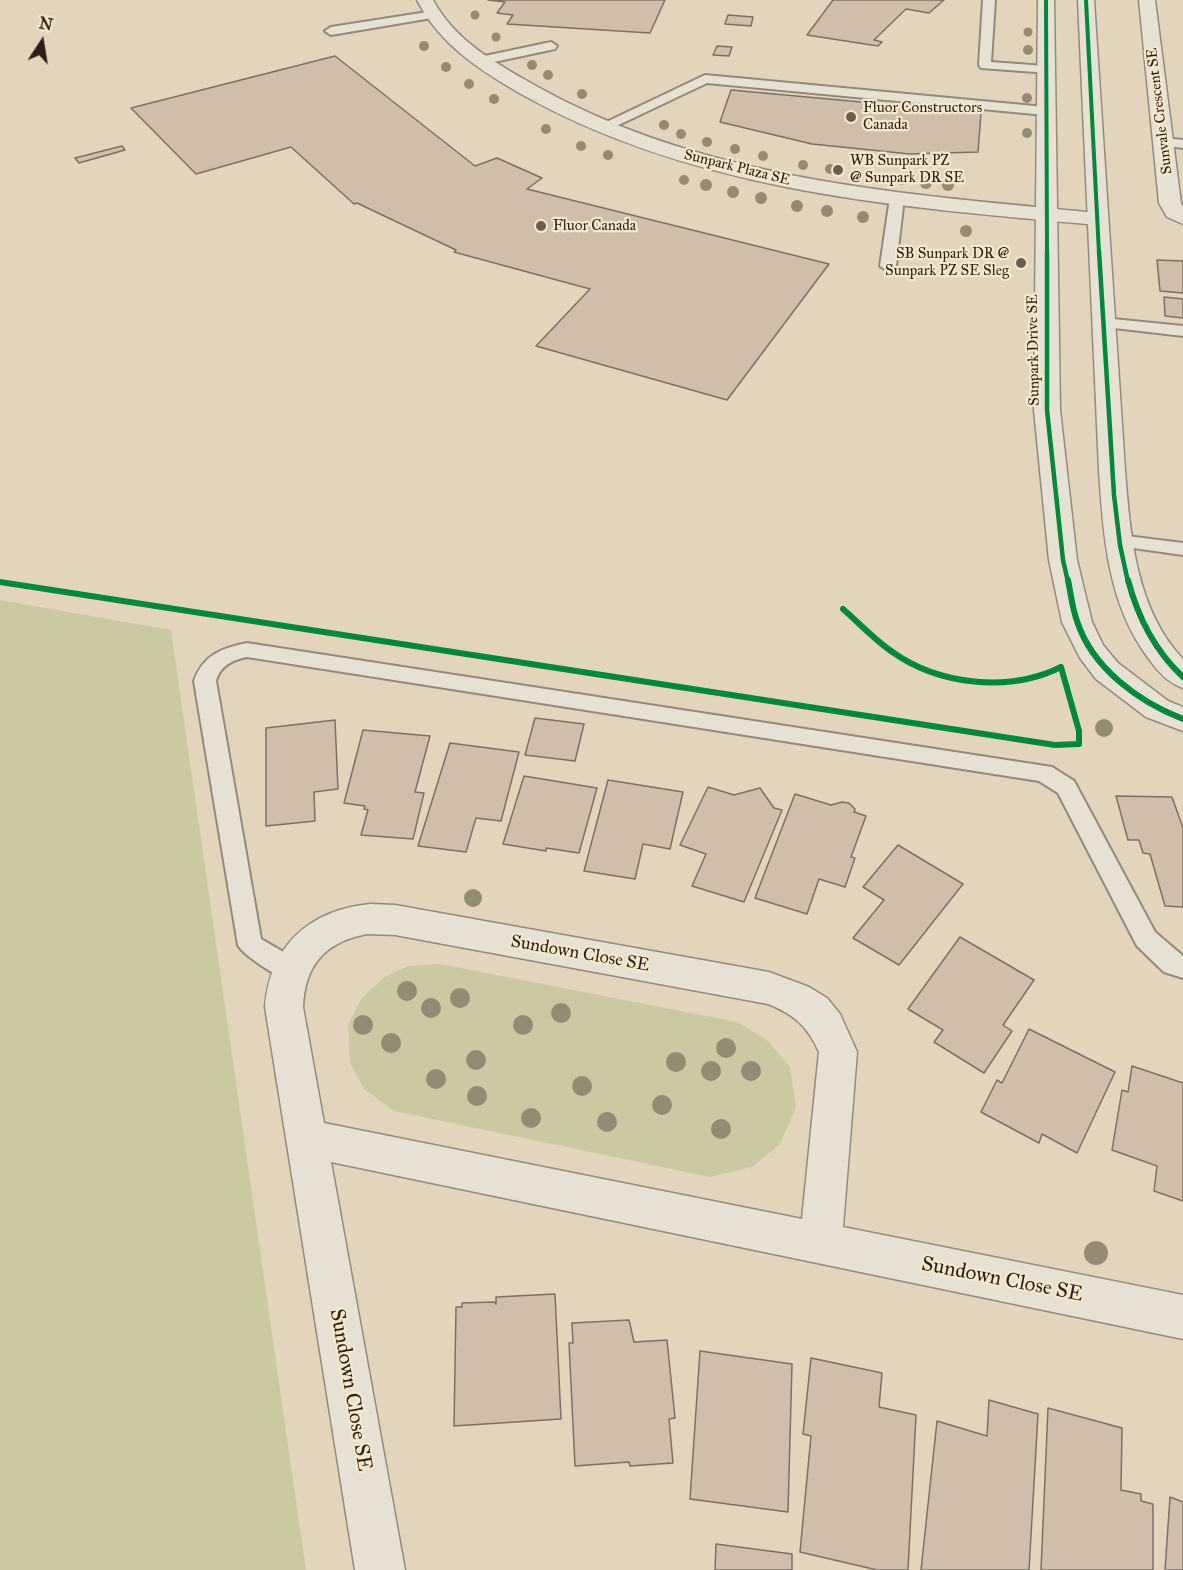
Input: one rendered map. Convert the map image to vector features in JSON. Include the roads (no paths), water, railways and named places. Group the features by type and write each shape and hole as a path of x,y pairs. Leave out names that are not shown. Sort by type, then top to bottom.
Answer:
{"street":[{"name":"Sunpark Drive SE","path":"1046,0 1047,410 1063,560 1077,622 1091,650 1107,671 1157,709 1183,719"},
{"path":"1086,0 1103,323 1119,541 1131,592 1144,629 1164,660 1183,677"},
{"name":"Sunvale Crescent SE","path":"1147,0 1174,143 1170,203 1175,212 1183,218"},
{"name":"Sunpark Plaza SE","path":"430,8 441,25 480,61 532,95 603,127 677,154 826,189 1097,219"},
{"name":"Sundown Close SE","path":"380,1570 284,1007 284,990 290,969 305,947 322,934 345,923 369,918 395,920 769,988 794,996 816,1010 829,1027 838,1052 821,1243"},
{"name":"Sundown Close SE","path":"307,1138 1183,1317"}],"lane":[{"path":"989,0 985,65 1045,70"},
{"path":"331,31 430,8"},
{"path":"480,61 551,46"},
{"path":"603,127 705,79 1045,111"},
{"path":"888,266 897,198"},
{"path":"1103,323 1183,332"},
{"path":"1119,541 1183,549"},
{"path":"290,969 250,945 205,681 208,671 215,663 222,658 247,650 1044,773 1066,788 1146,939 1173,964 1183,967"}],"place":[{"name":"Fluor Constructors Canada","path":"851,117"},
{"name":"WB Sunpark PZ @ Sunpark DR SE","path":"838,170"},
{"name":"Fluor Canada","path":"541,226"},
{"name":"SB Sunpark DR @ Sunpark PZ SE Sleg","path":"1021,263"}]}
